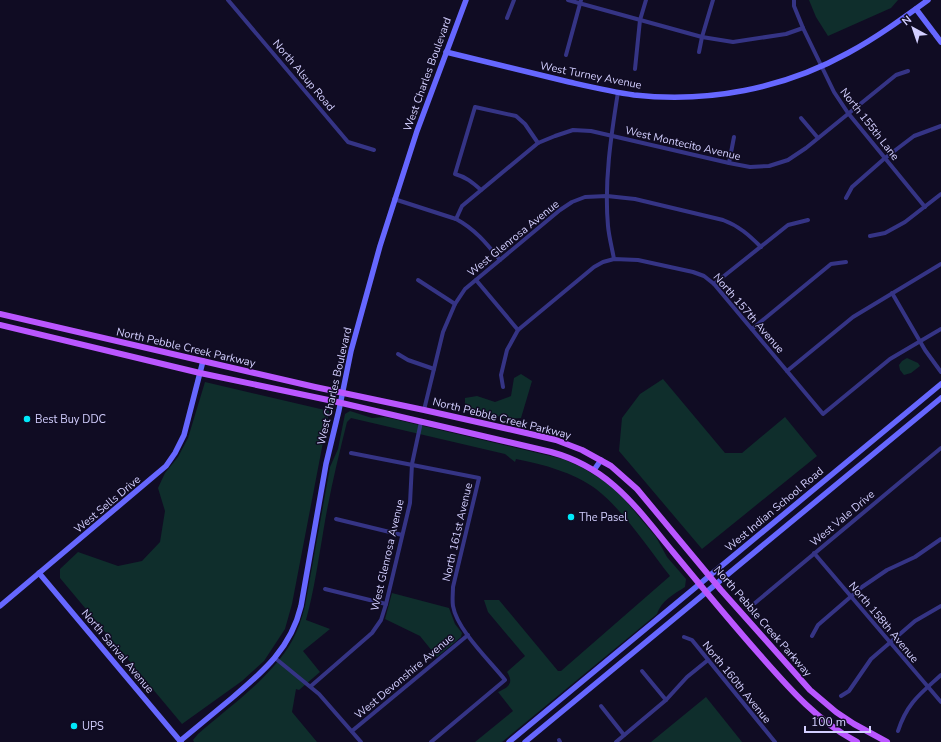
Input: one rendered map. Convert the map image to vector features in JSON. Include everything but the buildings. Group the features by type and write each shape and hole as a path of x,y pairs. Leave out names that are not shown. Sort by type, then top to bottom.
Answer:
{"main road":[{"name":"North Pebble Creek Parkway","path":"0,314 556,440 573,446 601,460 616,470 637,489 716,584 793,672 823,702 854,724 887,742"},
{"name":"North Pebble Creek Parkway","path":"0,325 200,373 340,403 551,452 570,458 594,470 615,485 630,500 706,592 788,687 821,718 857,742"},
{"path":"55,338 58,328"}],"street":[{"name":"North Alsup Road","path":"228,0 348,142 374,150"},
{"name":"West Charles Boulevard","path":"180,742 258,676 275,658 286,642 299,614 321,485 353,344 394,199 417,131 466,0"},
{"path":"507,18 514,0"},
{"path":"568,0 581,2 702,37 733,42 786,34 803,28"},
{"path":"635,69 640,20 646,0"},
{"path":"699,52 713,0"},
{"name":"North 155th Lane","path":"794,0 794,6 803,28 820,66 834,92 848,113 925,207"},
{"name":"West Turney Avenue","path":"446,52 618,92 662,97 717,95 739,92 771,84 794,77 820,66 858,47 928,0"},
{"path":"566,55 581,2"},
{"path":"916,9 941,42"},
{"name":"West Montecito Avenue","path":"456,219 462,206 538,143 573,130 591,131 750,167 769,166 788,160 806,148 896,74 908,71"},
{"path":"504,387 502,375 507,350 518,330 594,267 603,262 614,259 608,227 608,196 611,136 618,92"},
{"path":"481,190 471,180 455,174 475,107 516,116 525,124 538,143"},
{"path":"801,118 818,138"},
{"path":"846,198 852,187 885,158 914,136 941,126"},
{"path":"729,163 734,136"},
{"path":"870,236 885,232 905,222 941,194"},
{"name":"West Glenrosa Avenue","path":"424,410 443,332 455,304 465,290 476,280 560,210 572,202 585,197 608,196 635,199 723,220 742,230 761,247"},
{"path":"394,199 456,219 466,224 477,233 500,260"},
{"path":"714,284 788,225 808,220"},
{"name":"North 157th Avenue","path":"614,259 638,260 693,272 704,276 714,284 824,414 890,359 920,341"},
{"path":"752,329 831,264 846,262"},
{"path":"788,371 852,317 941,264"},
{"path":"418,280 455,304"},
{"path":"476,280 518,330"},
{"path":"892,294 931,359 941,372"},
{"path":"920,341 941,329"},
{"path":"398,354 408,360 434,369"},
{"name":"West Sells Drive","path":"0,606 166,466 175,453 184,435 203,361"},
{"name":"West Indian School Road","path":"509,742 941,384"},
{"name":"West Indian School Road","path":"525,742 941,398"},
{"name":"West Glenrosa Avenue","path":"311,686 372,633 381,620 410,503 412,464 422,422"},
{"name":"West Vale Drive","path":"755,603 941,448"},
{"name":"North 161st Avenue","path":"352,453 479,478 453,587 452,604 460,626 505,680 431,742"},
{"path":"594,470 601,460"},
{"path":"336,519 402,535"},
{"path":"812,636 818,625 862,587 887,570 915,557 941,539"},
{"name":"North 158th Avenue","path":"814,553 941,702"},
{"name":"North Sarival Avenue","path":"39,573 180,742"},
{"path":"325,589 386,604"},
{"path":"842,696 849,691 871,659 915,621 941,606"},
{"name":"West Devonshire Avenue","path":"352,731 468,635"},
{"name":"North 160th Avenue","path":"684,637 692,640 775,742"},
{"path":"275,658 311,686 326,700 361,742"},
{"path":"616,742 666,700 687,677 708,660"},
{"path":"642,672 666,700"},
{"path":"898,731 903,716 912,702 941,675"},
{"path":"601,706 624,735"}],"green space":[{"path":"809,0 898,0 891,8 828,36 816,17"},
{"path":"907,358 918,363 920,366 911,373 904,375 900,370 899,365"},
{"path":"521,374 532,381 521,418 507,419 465,406 465,398 477,396 495,402 511,396 514,378"},
{"path":"663,379 725,453 742,453 785,417 817,456 702,549 619,451 622,418 640,394"},
{"path":"205,382 329,411 292,604 285,629 264,661 242,681 182,724 60,578 60,569 78,552 118,566 142,561 160,542 165,511 158,488 165,473 178,457 188,438"},
{"path":"350,411 372,418 385,417 563,459 581,467 612,487 625,500 656,537 667,557 686,579 685,587 672,595 662,605 657,614 502,742 475,742 513,711 498,692 508,686 510,682 507,672 525,656 488,612 484,600 499,600 558,671 561,671 670,576 616,508 596,489 578,478 537,464 516,459 515,462 505,454 351,418 347,422 334,477 325,519 314,587 306,620 330,629 303,651 320,672 299,690 296,689 292,712 317,742 194,742 193,740 198,734 249,691 273,667 294,637 300,624 305,606 330,467 338,449 345,414"},
{"path":"392,593 449,608 455,624 462,633 461,637 437,657 420,636 385,619"},
{"path":"706,697 742,742 651,742"}],"place":[{"name":"Best Buy DDC","path":"27,419"},
{"name":"The Pasel","path":"571,517"},
{"name":"UPS","path":"74,726"}]}
